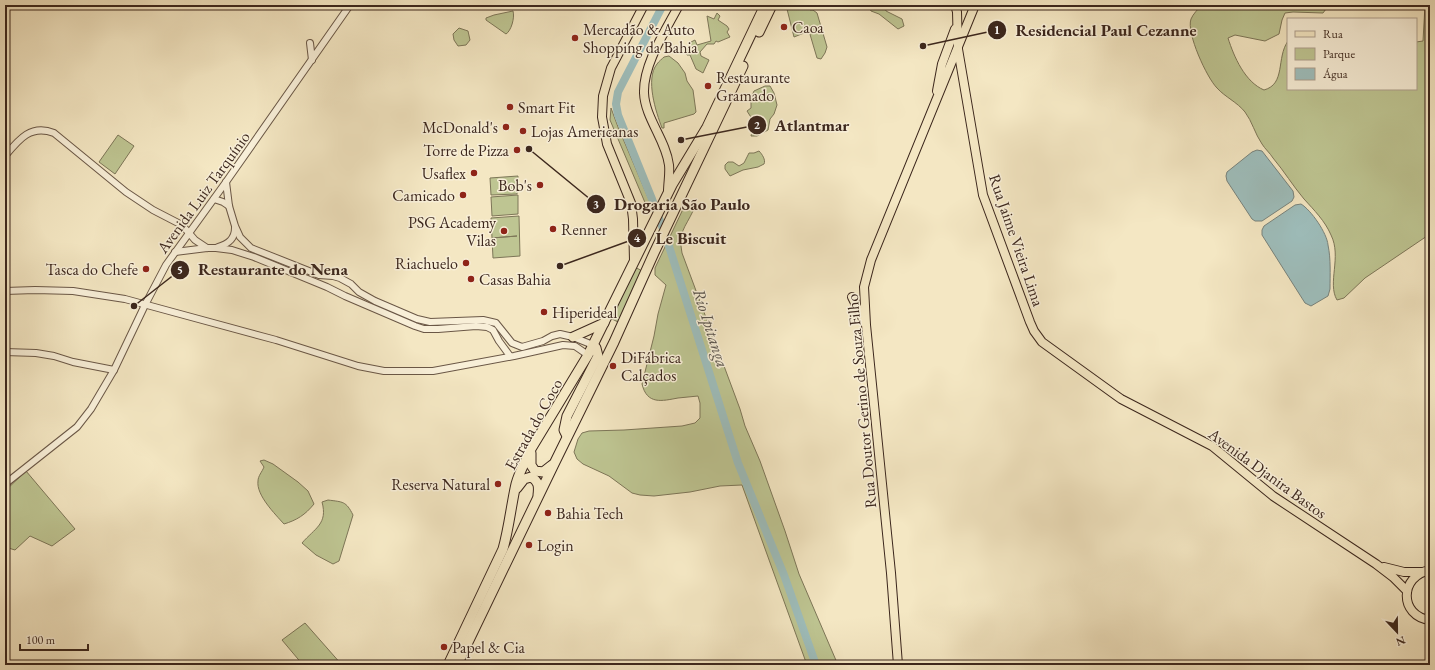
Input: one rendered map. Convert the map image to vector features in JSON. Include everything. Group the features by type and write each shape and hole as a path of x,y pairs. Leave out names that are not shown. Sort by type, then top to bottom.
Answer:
{"highway":[{"name":"Estrada do Coco","path":"448,665 503,549 515,490 520,473 531,450 593,346 634,262 646,241 662,205 680,171 707,127 765,5"},
{"path":"457,665 614,342 654,253 772,5"},
{"path":"573,336 604,323"},
{"path":"567,436 564,430 567,416 598,356 596,348 593,346"},
{"path":"531,450 531,465 535,471 543,472 555,462"},
{"path":"515,490 524,479 531,477 538,484 538,498"}],"main road":[{"path":"634,262 631,203 607,144 602,117 603,96 611,68 644,5"},
{"path":"668,194 669,165 664,148 646,105 645,85 653,55 679,5"},
{"name":"Rua Jaime Vieira Lima","path":"955,5 958,49 983,195 1030,322 1034,331 1042,342"},
{"name":"Rua Doutor Gerino de Souza Filho","path":"898,665 891,574 866,325 864,287 870,260 975,5"},
{"name":"Rua Doutor Gerino de Souza Filho","path":"936,99 942,64 957,25"},
{"path":"852,297 866,325"},
{"name":"Avenida Djanira Bastos","path":"1042,342 1121,400 1212,446 1273,496 1376,564 1393,577 1407,592"},
{"name":"Avenida Djanira Bastos","path":"1376,564 1408,573 1426,571"},
{"path":"1426,571 1412,580 1407,592 1407,601 1412,611 1422,618 1430,620"}],"street":[{"name":"Avenida Luiz Tarquínio","path":"5,484 77,427 91,410 114,370 145,305 166,266 214,200 350,5"},
{"path":"310,43 312,60"},
{"path":"5,156 21,138 32,131 47,130 54,133 126,192 153,210 182,225 195,240 208,248"},
{"path":"226,182 229,206 235,226 240,237 251,248 319,275 332,276 351,284 359,292 375,301 417,319 430,322 483,320 496,323 512,343 522,347 543,341 556,334 573,336 593,346"},
{"path":"214,200 223,202 229,206"},
{"path":"182,225 195,225 195,240"},
{"path":"216,248 230,241 235,234 235,226"},
{"path":"176,252 208,248 232,250 254,257 327,287 424,329 476,326 487,328 493,330 510,356"},
{"path":"327,287 328,279 332,276"},
{"path":"345,296 350,291 351,284"},
{"path":"5,291 73,291 125,299 276,340 358,366 378,370 407,372 433,371 563,345 575,346 588,355"},
{"path":"563,334 566,340 563,345"},
{"path":"499,340 499,358"},
{"path":"5,352 36,353 114,370"}],"green space":[{"path":"786,5 808,5 810,10 817,13 827,47 821,59 817,58 809,31 794,37"},
{"path":"868,5 884,5 886,11 902,19 904,26 898,29 879,14 871,11"},
{"path":"1202,5 1323,6 1326,9 1323,13 1285,13 1279,34 1265,41 1235,35 1228,38 1233,53 1241,68 1251,81 1264,90 1271,87 1278,76 1282,55 1287,43 1287,90 1417,90 1417,42 1423,41 1425,5 1430,5 1430,234 1365,278 1344,298 1337,300 1333,286 1335,252 1331,235 1326,225 1263,146 1245,112 1217,88 1208,75 1198,55 1190,26 1191,19"},
{"path":"513,11 512,24 506,34 486,20 486,18 494,15"},
{"path":"717,13 720,16 718,20 729,29 727,32 730,37 718,42 716,41 714,44 707,44 700,52 701,56 709,60 703,73 696,69 690,55 687,55 686,52 691,42 695,40 697,45 711,41 707,16 714,19"},
{"path":"459,28 468,31 470,40 466,45 458,46 454,40 453,34"},
{"path":"669,56 678,63 685,73 687,81 693,90 696,112 694,114 664,123 664,128 662,128 653,96 652,78 658,63 664,57"},
{"path":"765,86 770,86 774,93 777,105 774,114 770,119 768,130 757,136 751,136 754,122 747,111 751,108 750,100 754,91"},
{"path":"611,108 653,209 649,212 610,120"},
{"path":"118,135 134,146 115,174 99,162"},
{"path":"759,151 764,159 764,164 758,167 743,170 730,176 725,169 725,165 728,162 733,162 739,166 744,163 749,153"},
{"path":"518,176 517,194 491,195 490,178"},
{"path":"518,195 518,214 492,216 491,197"},
{"path":"688,205 691,206 693,211 682,235 682,253 745,426 760,461 799,574 838,665 807,665 742,485 720,486 690,492 654,496 640,495 632,493 609,476 583,464 577,459 574,452 578,439 582,433 589,431 682,426 695,423 700,418 700,403 698,396 656,400 647,395 642,384 666,285 655,275 655,268 684,207"},
{"path":"519,216 520,256 493,258 491,218"},
{"path":"635,267 642,271 618,322 610,318"},
{"path":"264,460 273,464 308,491 314,504 300,517 293,521 284,524 271,510 260,492 258,481 264,467 260,461"},
{"path":"26,471 75,529 52,546 30,536 15,550 5,547 5,491"},
{"path":"328,500 344,503 353,515 339,561 333,564 316,555 302,543 322,521 322,502"},
{"path":"305,623 342,665 303,665 282,640"}],"water":[{"path":"1257,150 1262,151 1293,191 1294,197 1292,201 1262,221 1255,221 1252,219 1227,181 1226,176 1227,172 1252,152"},
{"path":"1301,204 1309,211 1322,228 1327,240 1330,256 1330,289 1328,296 1311,306 1305,303 1262,235 1264,226 1295,205"}],"waterway":[{"name":"Rio Ipitanga","path":"663,5 618,92 616,104 618,115 667,240 738,463 784,575 816,665"}],"place":[{"name":"Caoa","path":"784,27"},
{"name":"Mercadão & Auto Shopping da Bahia","path":"575,38"},
{"name":"Residencial Paul Cezanne","path":"923,46"},
{"name":"Restaurante Gramado","path":"708,86"},
{"name":"Smart Fit","path":"510,107"},
{"name":"McDonald's","path":"506,127"},
{"name":"Lojas Americanas","path":"523,131"},
{"name":"Atlantmar","path":"681,140"},
{"name":"Drogaria São Paulo","path":"529,149"},
{"name":"Torre de Pizza","path":"517,150"},
{"name":"Usaflex","path":"474,173"},
{"name":"Bob's","path":"540,185"},
{"name":"Camicado","path":"463,195"},
{"name":"Renner","path":"553,229"},
{"name":"PSG Academy Vilas","path":"504,231"},
{"name":"Riachuelo","path":"466,263"},
{"name":"Le Biscuit","path":"560,266"},
{"name":"Tasca do Chefe","path":"146,269"},
{"name":"Casas Bahia","path":"471,279"},
{"name":"Restaurante do Nena","path":"134,306"},
{"name":"Hiperideal","path":"544,312"},
{"name":"DiFábrica Calçados","path":"613,366"},
{"name":"Reserva Natural","path":"498,484"},
{"name":"Bahia Tech","path":"548,513"},
{"name":"Login","path":"529,545"},
{"name":"Papel & Cia","path":"444,647"}]}
